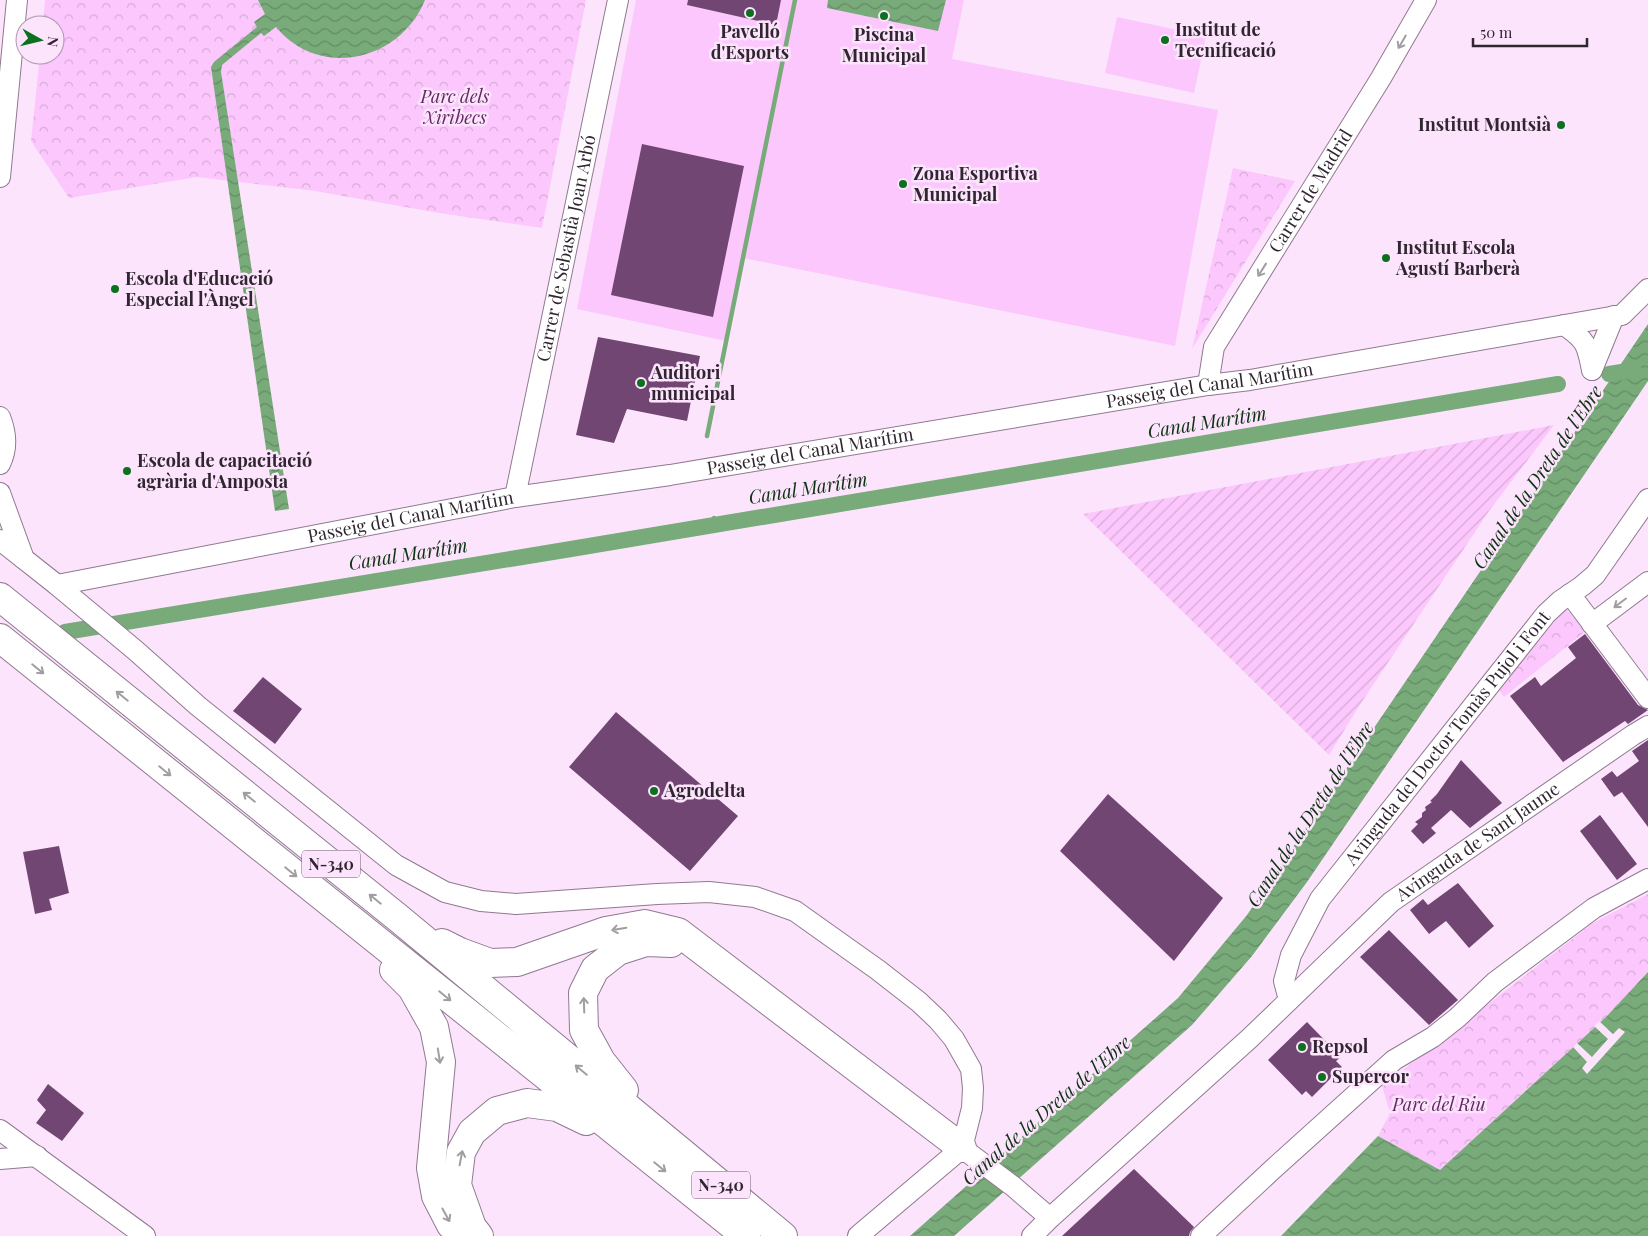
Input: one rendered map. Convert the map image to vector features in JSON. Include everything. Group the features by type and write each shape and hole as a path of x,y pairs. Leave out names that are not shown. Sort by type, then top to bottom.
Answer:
{"highway":[{"name":"N-340","path":"0,597 397,917 783,1236"},
{"name":"N-340","path":"0,638 746,1236"},
{"path":"319,895 412,988 434,1027 441,1062 432,1168 434,1187 436,1196 451,1225 466,1236"},
{"path":"397,917 460,952 490,963 517,962 606,931 645,924 678,932 970,1154"},
{"path":"659,1135 601,1061 584,1030 583,993 595,969 618,951 646,942 673,943 710,957"},
{"path":"479,1236 472,1227 457,1185 461,1152 472,1132 497,1111 527,1103 557,1107 622,1137"}],"street":[{"path":"0,177 17,0"},
{"name":"Carrer de Sebastià Joan Arbó","path":"515,497 618,0"},
{"name":"Carrer de Madrid","path":"1208,384 1214,347 1381,78 1426,0"},
{"path":"1564,325 1576,333 1586,345 1592,370 1618,316 1648,289"},
{"name":"Passeig del Canal Marítim","path":"57,585 515,497 670,474 1208,384 1250,380 1618,316"},
{"path":"0,417 4,428 6,444 0,464"},
{"path":"0,493 25,560"},
{"name":"Avinguda del Doctor Tomàs Pujol i Font","path":"1289,1000 1284,981 1291,955 1320,899 1546,614 1595,574 1648,498"},
{"path":"0,540 134,649 198,706 396,864 446,892 480,901 516,904 709,892 755,897 796,911 919,1002 954,1039 970,1069 974,1088 970,1154"},
{"path":"1592,624 1648,582"},
{"path":"1570,594 1648,698"},
{"name":"Avinguda de Sant Jaume","path":"1032,1236 1208,1077 1391,902 1648,726"},
{"path":"1201,1236 1394,1060 1433,1037 1457,1018 1495,982 1594,908 1648,879"},
{"path":"0,1130 145,1236"},
{"path":"970,1154 1014,1187 1050,1218"},
{"path":"858,1236 970,1154"},
{"path":"0,1159 37,1156"}],"green space":[{"name":"Parc dels Xiribecs","path":"45,0 586,0 542,228 439,213 315,191 197,177 69,198 31,141 39,65 65,65 65,15 44,15"},
{"name":"Zona Esportiva Municipal","path":"636,0 964,0 952,59 1218,110 1175,346 743,258 726,341 577,309"},
{"path":"1117,17 1206,36 1194,93 1105,73"},
{"path":"1233,168 1295,181 1192,349"},
{"path":"1554,425 1489,511 1361,703 1329,755 1083,514"},
{"path":"1564,606 1586,631 1504,697 1495,685"},
{"name":"Parc del Riu","path":"1648,894 1648,972 1606,1017 1440,1170 1378,1136 1390,1113 1382,1086 1593,923"}],"water":[{"path":"258,0 425,0 413,21 397,37 378,49 358,56 336,58 314,54 294,44 276,27 264,36 261,33 222,65 221,72 289,509 275,511 211,67 214,62 257,27 254,22 265,14"},
{"path":"828,0 946,0 938,31 827,8"},
{"path":"1648,324 1648,381 1307,882 1252,956 1192,1025 954,1236 910,1236 1178,998 1247,915"},
{"path":"1648,972 1648,1236 1281,1236 1378,1136 1440,1170 1606,1017"}],"pier":[{"path":"1599,1021 1613,1034 1619,1028 1625,1032 1587,1074 1582,1068 1587,1062 1573,1047 1577,1043 1592,1057 1608,1039 1594,1026"}],"building":[{"name":"Pavelló d'Esports","path":"688,0 781,0 776,25 687,5"},
{"path":"642,144 744,166 713,317 611,295"},
{"name":"Auditori municipal","path":"598,337 700,356 687,421 627,409 614,443 576,435"},
{"path":"1585,634 1638,705 1648,710 1628,724 1625,721 1563,762 1510,696 1535,677 1541,686 1576,658 1568,647"},
{"path":"263,677 302,709 275,744 233,711"},
{"name":"Agrodelta","path":"616,712 738,816 690,871 569,767"},
{"path":"1648,740 1648,827 1622,792 1614,797 1601,779 1612,771 1617,777 1639,761 1632,751"},
{"path":"1461,760 1502,803 1470,828 1451,810 1431,828 1436,833 1423,844 1411,831 1418,824 1415,822 1422,817 1422,813 1426,810 1425,807 1432,802 1430,801"},
{"path":"1108,794 1223,898 1174,961 1060,851"},
{"path":"1600,815 1637,864 1617,880 1580,831"},
{"path":"59,846 69,893 49,899 52,910 35,914 23,852"},
{"path":"1458,883 1494,926 1469,948 1446,921 1429,934 1410,910 1423,899 1428,905"},
{"path":"1389,930 1458,1000 1429,1025 1360,957"},
{"path":"1307,1022 1341,1057 1336,1061 1342,1067 1312,1097 1306,1091 1302,1095 1268,1060"},
{"path":"48,1084 84,1113 62,1141 36,1123 46,1110 37,1100"},
{"path":"1134,1169 1194,1227 1189,1236 1062,1236"}],"waterway":[{"path":"707,436 795,0"},
{"name":"Canal Marítim","path":"1609,374 1634,370"},
{"name":"Canal Marítim","path":"65,632 1558,384"},
{"name":"Canal Marítim","path":"714,518 714,525"}],"place":[{"name":"Pavelló d'Esports","path":"750,13"},
{"name":"Piscina Municipal","path":"884,16"},
{"name":"Institut de Tecnificació","path":"1165,40"},
{"name":"Institut Montsià","path":"1561,125"},
{"name":"Zona Esportiva Municipal","path":"903,184"},
{"name":"Institut Escola Agustí Barberà","path":"1386,258"},
{"name":"Escola d'Educació Especial l'Àngel","path":"115,289"},
{"name":"Auditori municipal","path":"641,383"},
{"name":"Escola de capacitació agrària d'Amposta","path":"127,471"},
{"name":"Agrodelta","path":"654,791"},
{"name":"Repsol","path":"1302,1047"},
{"name":"Supercor","path":"1322,1077"}],"water label":[{"name":"Canal de la Dreta de l'Ebre","path":"1537,477"},
{"name":"Canal de la Dreta de l'Ebre","path":"1310,814"},
{"name":"Canal de la Dreta de l'Ebre","path":"1046,1110"}]}
